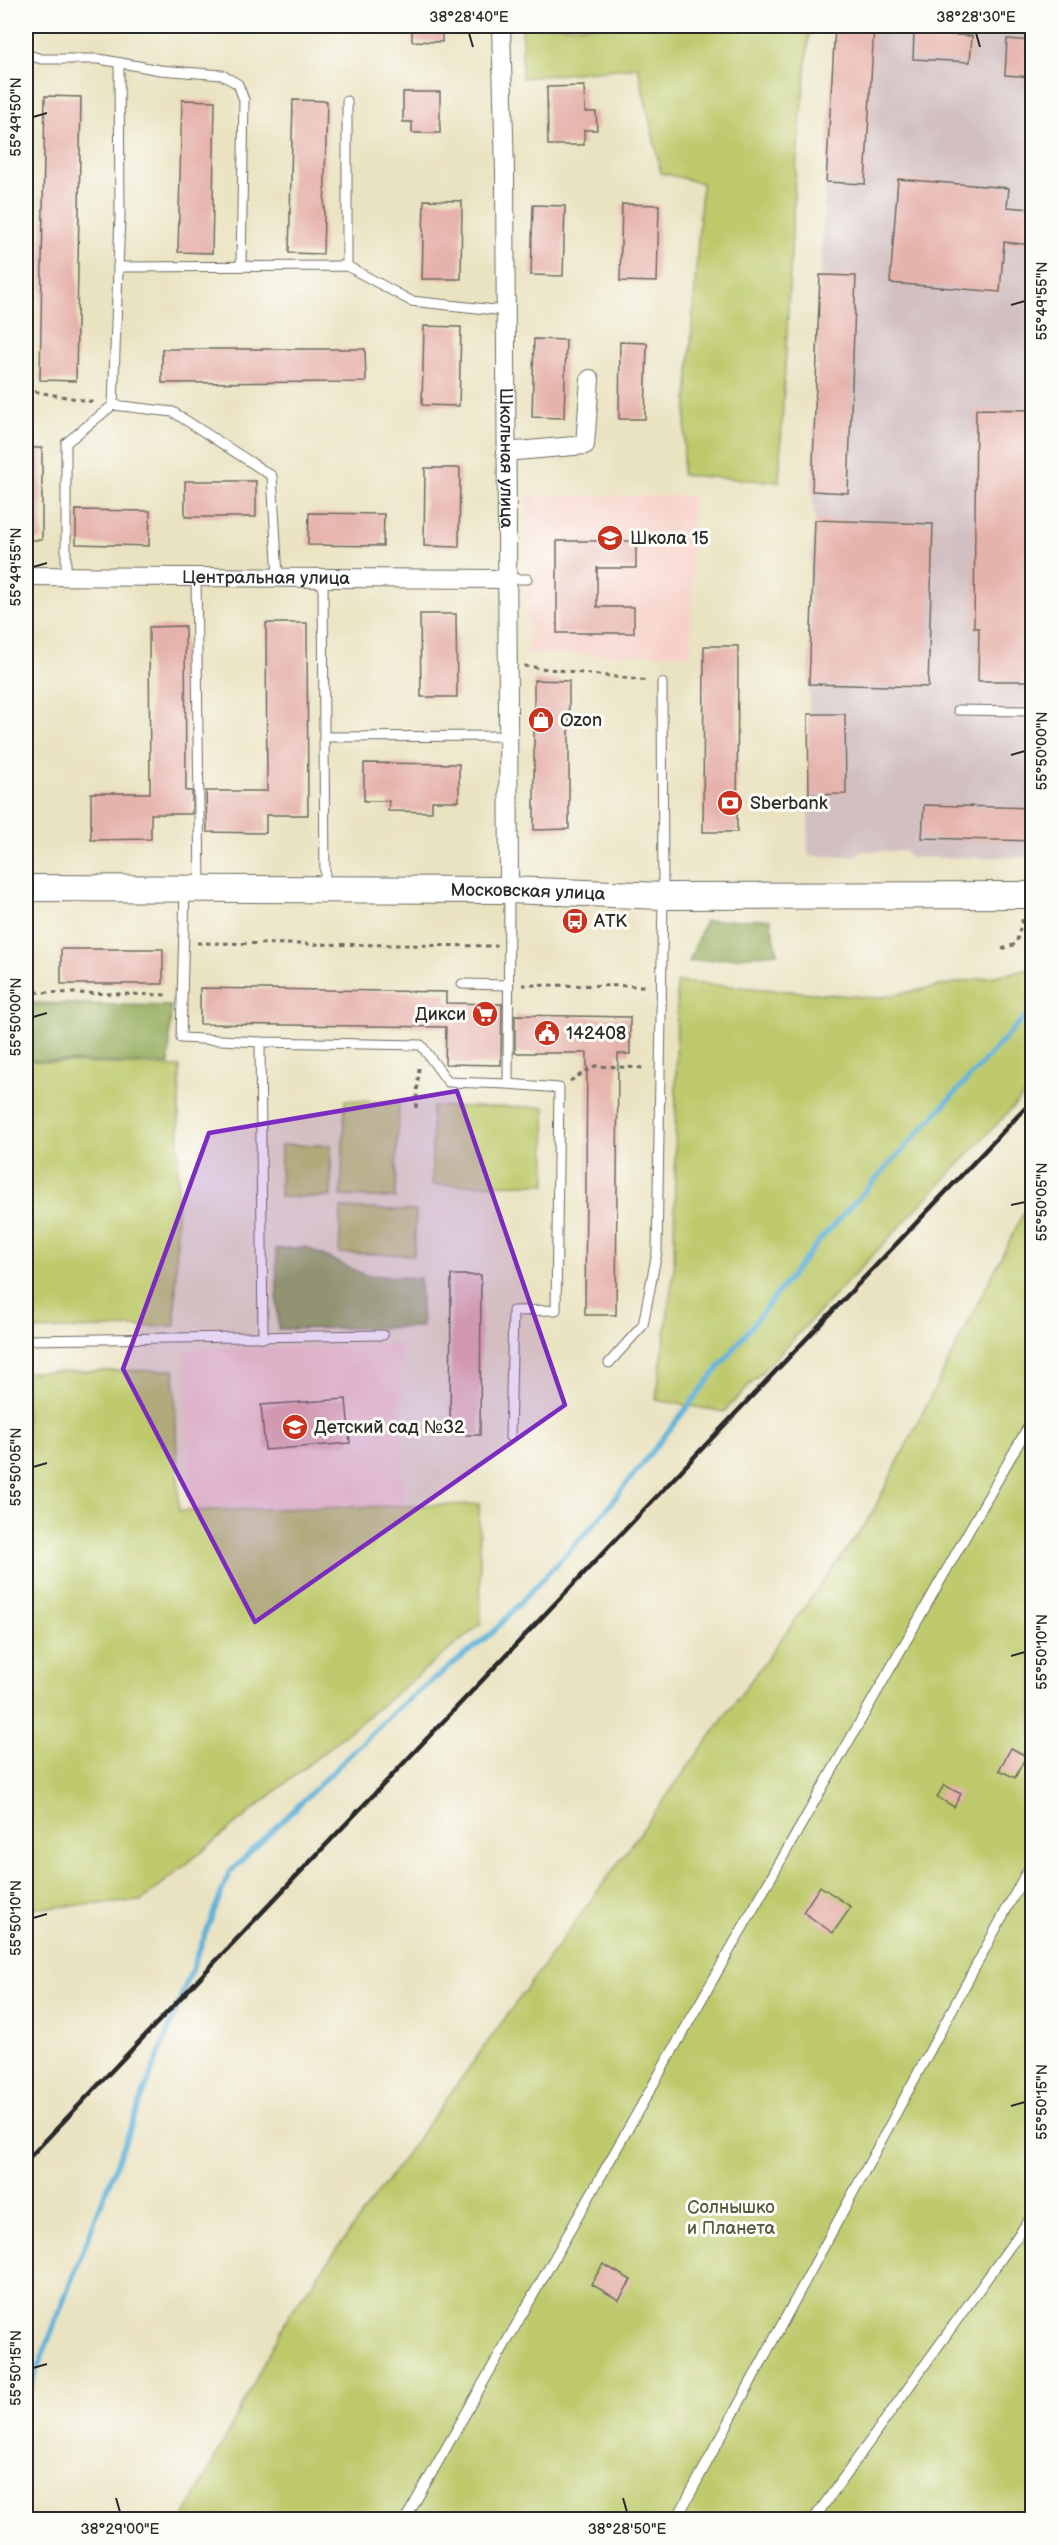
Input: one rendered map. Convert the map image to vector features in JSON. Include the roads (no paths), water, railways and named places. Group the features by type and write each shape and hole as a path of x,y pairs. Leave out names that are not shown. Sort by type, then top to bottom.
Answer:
{"street":[{"name":"Школьная улица","path":"501,26 509,890"},
{"path":"505,452 585,445 590,379"},
{"name":"Центральная улица","path":"26,576 505,579"},
{"name":"Московская улица","path":"26,888 509,890 663,896 1029,902"}],"lane":[{"path":"26,54 41,59 99,59 160,70 222,75 238,84 244,100 241,266"},
{"path":"113,405 118,267 119,63"},
{"path":"347,101 348,266"},
{"path":"118,267 348,266 411,301 505,311"},
{"path":"66,576 66,443 113,405 172,412 272,476 278,577"},
{"path":"196,577 192,890 184,943 181,1038 421,1045 448,1082 559,1088 556,1310 513,1311 510,1437"},
{"path":"323,578 326,737 325,890"},
{"path":"505,579 527,579"},
{"path":"609,1363 643,1325 657,1252 663,896 663,683"},
{"path":"958,711 1032,711"},
{"path":"326,737 507,736"},
{"path":"508,1084 509,890"},
{"path":"462,984 508,985"},
{"path":"260,1042 263,1338"},
{"path":"26,1340 383,1335"},
{"path":"405,2520 1032,1420"},
{"path":"676,2520 1032,1862"},
{"path":"813,2520 1032,2216"}],"waterway":[{"path":"26,2398 229,1873 399,1707 492,1633 597,1521 819,1241 1032,1009"}],"railway":[{"path":"26,2161 1032,1101"}],"place":[{"name":"Школа 15","path":"610,538"},
{"name":"Ozon","path":"541,720"},
{"name":"Sberbank","path":"730,803"},
{"name":"АТК","path":"575,921"},
{"name":"Дикси","path":"485,1014"},
{"name":"142408","path":"547,1033"},
{"name":"Детский сад №32","path":"295,1427"}],"park label":[{"name":"Солнышко и Планета","path":"731,2217"}]}
